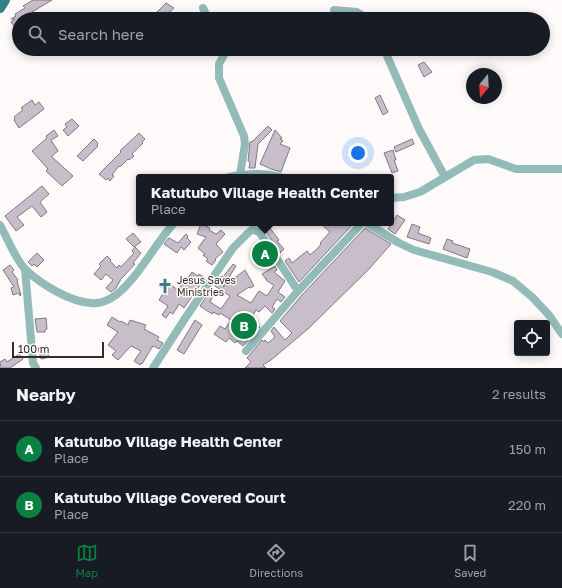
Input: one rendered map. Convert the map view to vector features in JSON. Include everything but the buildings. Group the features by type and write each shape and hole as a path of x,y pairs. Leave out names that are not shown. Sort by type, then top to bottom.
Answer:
{"main road":[{"path":"0,8 5,0"}],"street":[{"path":"203,8 205,12"},
{"path":"334,10 357,12"},
{"path":"223,56 219,64 219,78 244,136 245,144 240,174"},
{"path":"387,56 419,129 445,177"},
{"path":"394,198 404,197 420,192 474,160 488,159 516,169 562,169"},
{"path":"246,174 262,174"},
{"path":"0,225 25,270 46,286 75,300 91,304 104,302 116,295 130,282 172,226"},
{"path":"246,351 298,291 359,226"},
{"path":"372,226 399,243 414,250 492,272 513,281 532,297 549,315 562,334"},
{"path":"153,368 186,316 233,248 253,229 260,233 298,291"},
{"path":"25,270 33,363 36,368"}],"place":[{"name":"Katutubo Village Health Center","path":"265,254"},
{"name":"Jesus Saves Ministries","path":"165,286"},
{"name":"Katutubo Village Covered Court","path":"244,326"}]}
